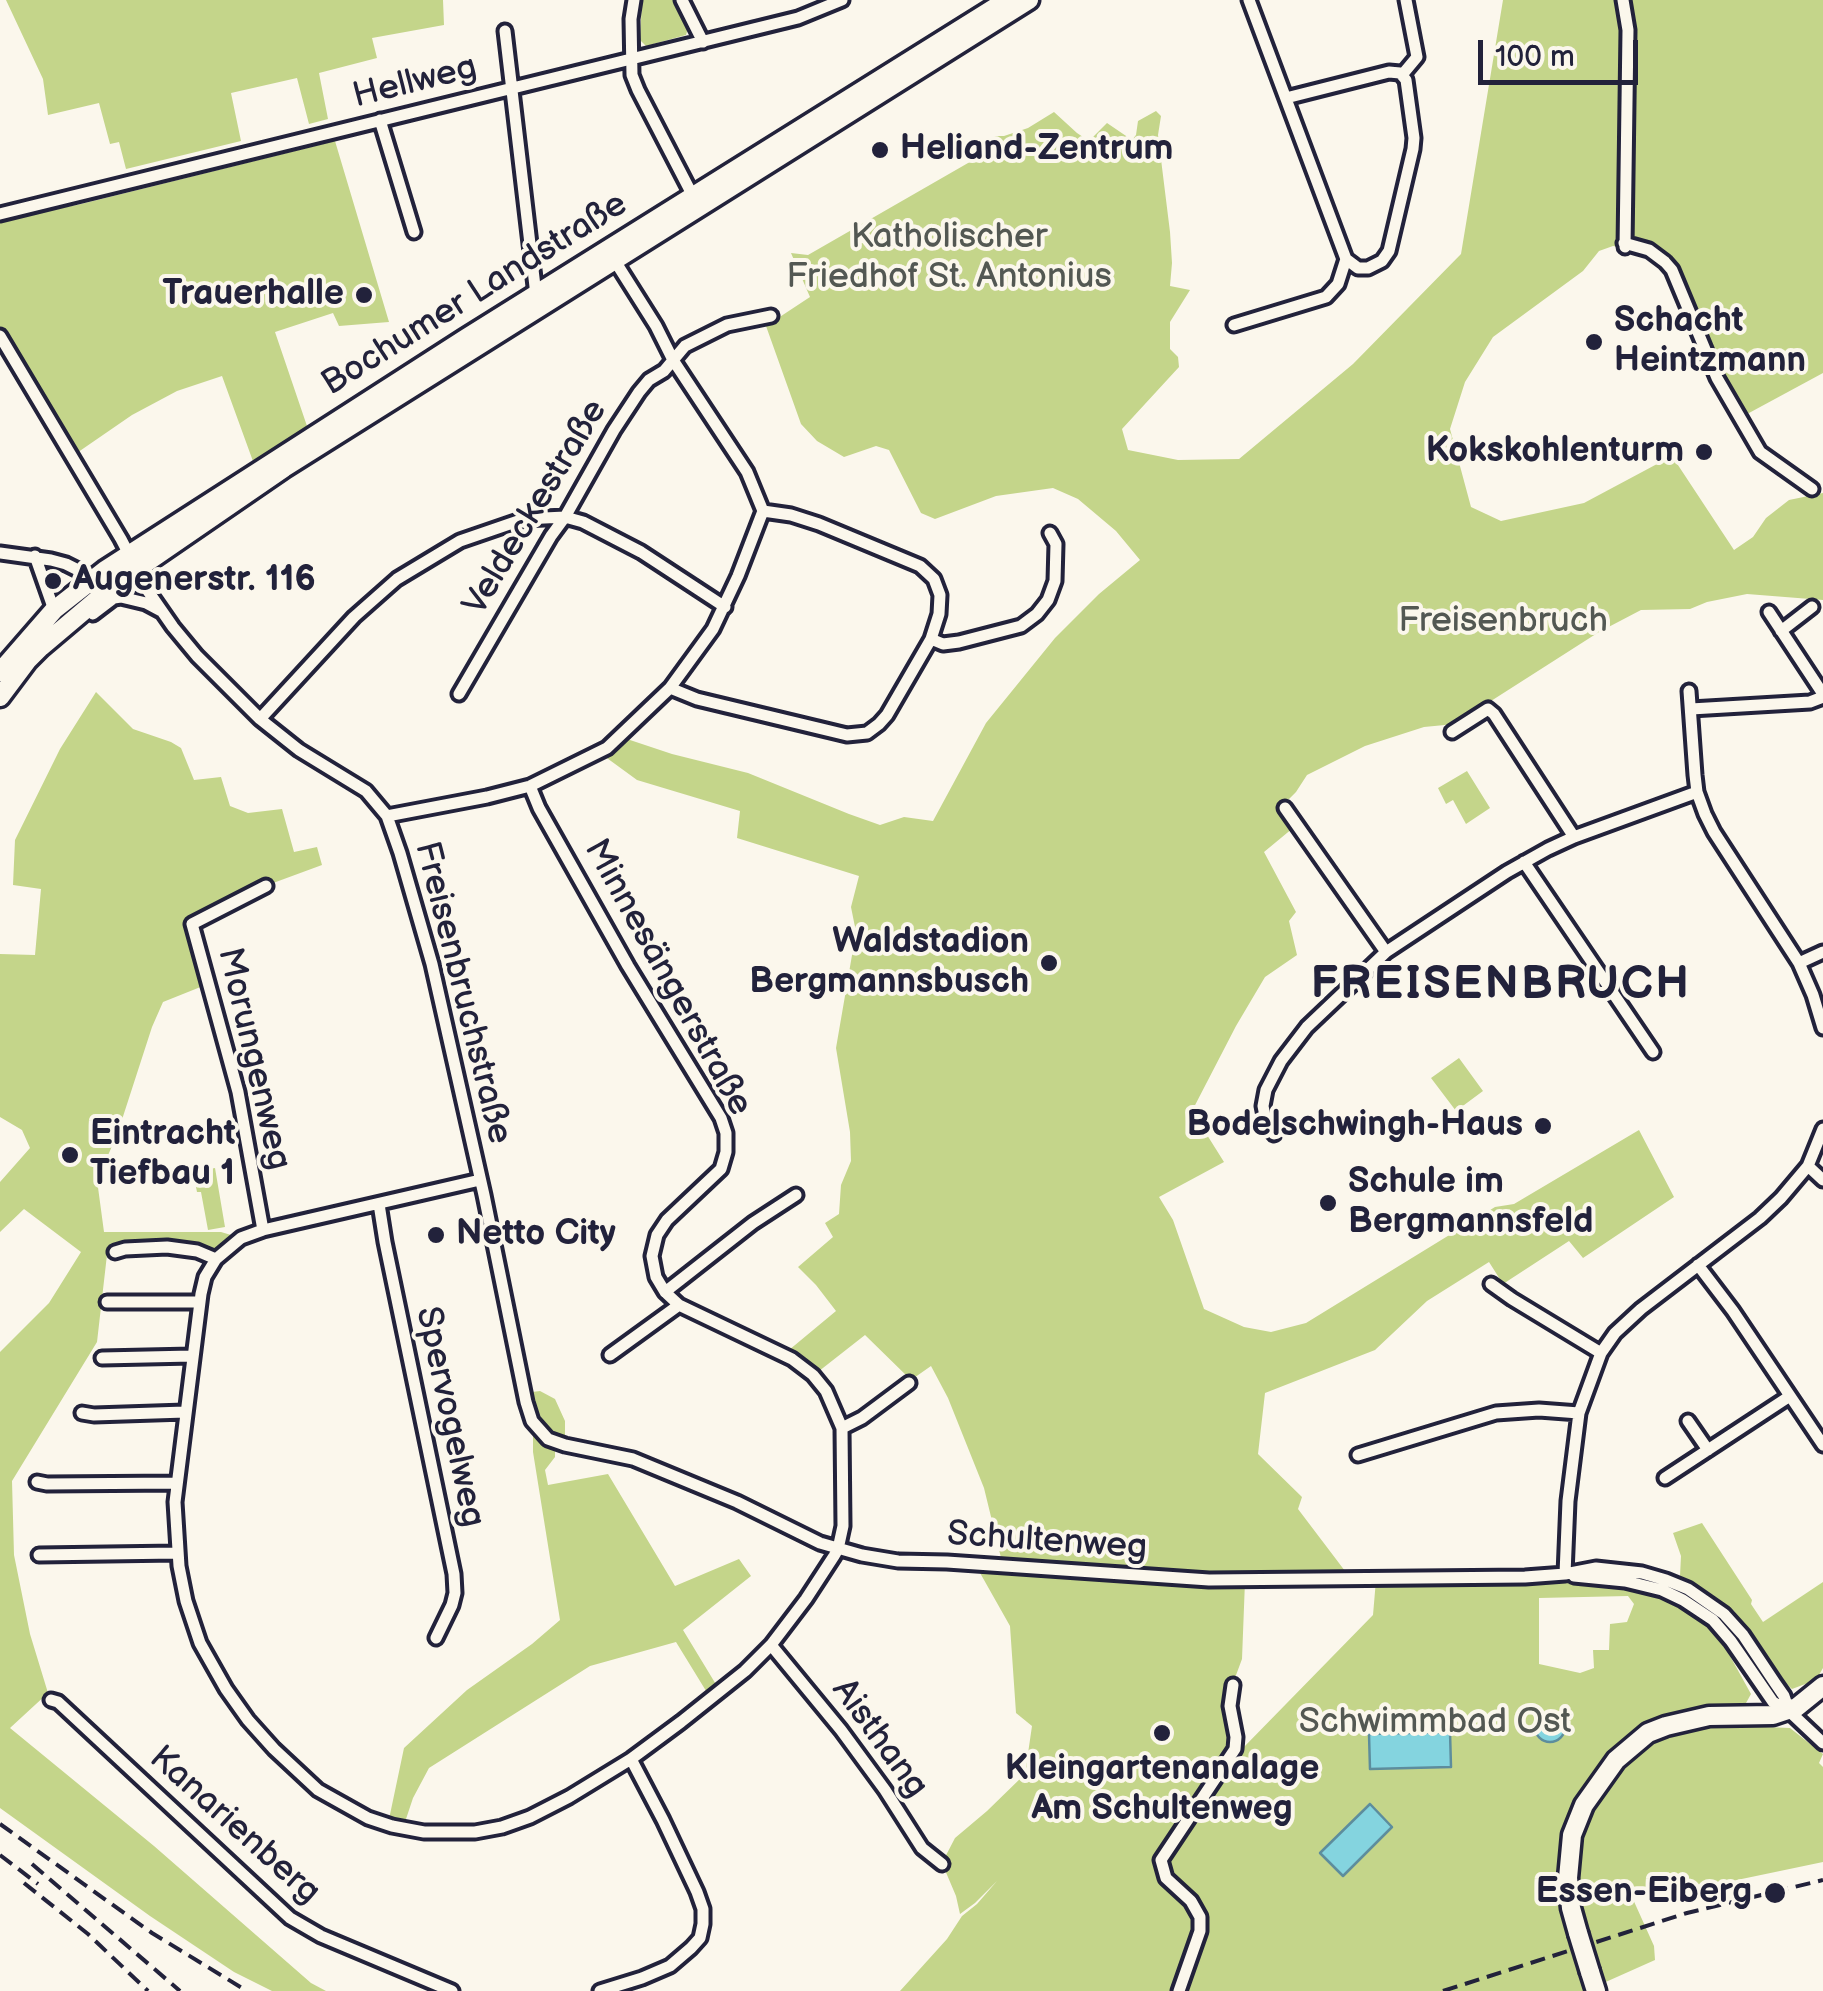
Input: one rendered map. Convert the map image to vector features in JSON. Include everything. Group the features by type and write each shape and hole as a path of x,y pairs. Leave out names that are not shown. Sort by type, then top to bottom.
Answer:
{"main road":[{"name":"Bochumer Landstraße","path":"0,672 54,610 94,578 133,561 615,261 697,202 1006,0"},
{"name":"Bochumer Landstraße","path":"0,697 28,661 133,561 278,457 536,294 697,202 1030,0"},
{"path":"1596,1991 1571,1908 1569,1858 1572,1835 1584,1805 1616,1760 1648,1733 1666,1726 1709,1716 1757,1716 1788,1710 1823,1686"}],"street":[{"path":"634,0 631,60 638,90 697,202"},
{"path":"682,0 704,42"},
{"name":"Hellweg","path":"0,214 704,42 798,18 842,0"},
{"path":"1248,0 1346,259 1358,268 1382,261 1389,251 1414,138 1408,87 1402,74"},
{"path":"1402,74 1417,57 1406,0"},
{"path":"1624,0 1628,30 1624,245 1649,250 1672,270 1716,378 1760,452 1812,489"},
{"path":"504,31 536,294"},
{"path":"1286,98 1390,72 1402,74"},
{"path":"380,120 414,232"},
{"path":"1234,325 1326,297 1338,284 1346,259"},
{"path":"386,816 530,786 607,748 670,688 714,629 724,607 763,511 747,472 673,360 615,261"},
{"name":"Veldeckestraße","path":"459,694 630,404 649,380 664,371 685,346 727,324 771,316"},
{"name":"Freisenbruchstraße","path":"0,336 148,591 196,656 260,720 299,750 366,790 386,816 432,964 526,1402 532,1421 548,1439"},
{"path":"670,688 697,700 847,735 867,733 887,715 931,639 940,595 934,579 920,566 791,514 763,511"},
{"path":"260,720 354,617 397,579 460,540 524,519 565,517 583,522 623,542 724,607"},
{"path":"931,639 943,644 959,642 1021,626 1037,614 1055,581 1056,544 1050,533"},
{"path":"0,553 66,564 94,578"},
{"path":"35,556 54,610"},
{"name":"Bochumer Landstraße","path":"70,622 84,620 121,597 163,612"},
{"path":"1782,632 1812,607"},
{"path":"1691,709 1810,702 1823,696 1769,612"},
{"path":"1689,691 1697,792 1714,832 1798,963 1823,1028"},
{"path":"1452,732 1488,709 1494,714 1574,836"},
{"name":"Minnesängerstraße","path":"530,786 635,978 726,1133 726,1152 720,1169 657,1235 653,1266 665,1292"},
{"path":"1274,1134 1262,1106 1282,1061 1307,1027 1386,952 1524,862 1574,836 1697,792"},
{"path":"1285,808 1386,952"},
{"path":"1524,862 1653,1052"},
{"name":"Morungenweg","path":"263,1230 238,1092 192,924 266,886"},
{"path":"1798,963 1823,952"},
{"path":"1564,1574 1578,1413 1601,1353 1615,1333 1641,1309 1782,1198 1808,1166 1823,1129"},
{"path":"1808,1166 1823,1180"},
{"path":"480,1180 263,1230 242,1238 216,1259 206,1277 200,1302 177,1484 176,1553 186,1600 200,1642 248,1720 308,1782 368,1818 424,1832 454,1834 502,1827 530,1818 631,1759 716,1695 771,1645 838,1549 843,1526 842,1428 826,1390 801,1365 680,1305 665,1292 753,1223 796,1196"},
{"name":"Spervogelweg","path":"379,1204 454,1574 452,1605 436,1638"},
{"path":"115,1252 176,1248 216,1259"},
{"path":"1698,1265 1823,1445"},
{"path":"1491,1284 1601,1353"},
{"path":"107,1302 200,1302"},
{"path":"610,1355 680,1305"},
{"path":"102,1358 192,1356"},
{"path":"842,1428 909,1384"},
{"path":"1665,1478 1790,1396"},
{"path":"82,1413 185,1412"},
{"path":"1358,1455 1496,1413 1578,1413"},
{"path":"1688,1420 1708,1450"},
{"name":"Schultenweg","path":"548,1439 645,1463 804,1536 838,1549 898,1561 1196,1580 1564,1574 1625,1580 1684,1600 1712,1620 1773,1702 1788,1710 1823,1743"},
{"path":"37,1482 177,1484"},
{"path":"39,1555 176,1553"},
{"name":"Aisthang","path":"771,1645 841,1730 922,1848 942,1864"},
{"path":"1179,1991 1200,1931 1200,1917 1191,1901 1166,1878 1161,1860 1235,1749 1230,1706 1233,1686"},
{"name":"Kanarienberg","path":"51,1700 58,1702 290,1918 321,1936 452,1991"},
{"path":"600,1991 670,1966 700,1938 703,1924 698,1892 631,1759"}],"green space":[{"path":"6,0 443,0 444,25 372,38 377,58 319,73 328,119 309,124 297,78 231,93 241,141 126,169 119,142 110,144 99,103 48,115 43,79"},
{"path":"642,0 677,0 689,25 686,35 646,46 640,40"},
{"path":"1503,0 1823,0 1823,373 1735,424 1668,274 1661,264 1636,250 1613,246 1599,251 1583,271 1493,337 1465,382 1450,429 1471,507 1501,521 1584,503 1672,456 1734,550 1753,537 1766,518 1789,500 1823,493 1823,600 1747,594 1690,609 1641,610 1599,632 1455,724 1424,727 1365,746 1307,775 1282,806 1293,828 1264,852 1296,912 1289,921 1297,955 1265,977 1192,1111 1224,1162 1159,1197 1173,1220 1204,1309 1244,1327 1271,1332 1306,1323 1495,1207 1514,1204 1639,1130 1674,1197 1583,1258 1569,1241 1503,1284 1489,1262 1427,1301 1375,1350 1265,1393 1258,1454 1302,1497 1298,1509 1345,1571 1245,1581 1242,1659 1229,1694 1228,1753 1242,1749 1373,1615 1376,1580 1565,1574 1662,1590 1709,1618 1751,1694 1739,1707 1741,1726 1790,1728 1823,1754 1819,1763 1823,1767 1823,1862 1632,1897 1654,1946 1655,1960 1590,1991 900,1991 947,1939 962,1916 997,1881 960,1914 942,1863 955,1838 1025,1774 1032,1726 1016,1713 1010,1626 975,1564 1003,1566 984,1488 931,1366 911,1380 865,1335 814,1375 783,1355 836,1311 798,1267 833,1237 825,1223 839,1214 841,1185 851,1161 836,1048 856,932 851,907 859,876 737,838 740,811 637,780 600,753 621,737 748,773 880,825 904,817 933,821 986,723 1055,638 1140,560 1116,531 1078,499 1053,488 996,496 935,519 921,513 889,450 876,446 844,457 817,441 801,424 766,326 810,297 791,253 808,255 975,159 974,156 995,146 994,136 1028,128 1054,112 1089,141 1107,123 1132,140 1138,121 1156,111 1161,116 1158,135 1170,232 1170,286 1190,290 1170,322 1170,349 1178,357 1179,367 1122,429 1128,450 1178,460 1239,459 1353,364 1461,254","holes":["1628,1596 1634,1604 1627,1622 1610,1624 1609,1650 1593,1650 1594,1668 1580,1673 1539,1664 1539,1598"]},
{"path":"335,141 389,322 339,326 333,313 275,332 308,429 254,464 222,376 177,391 132,415 71,457 0,335 0,219 77,205"},
{"path":"96,692 133,729 181,748 194,780 221,777 230,806 248,813 282,809 294,852 317,847 322,865 265,886 192,924 208,984 163,1002 152,1027 117,1135 97,1180 104,1232 221,1232 241,1238 218,1256 211,1250 168,1244 108,1246 97,1342 12,1481 14,1555 30,1634 48,1693 10,1728 154,1846 311,1983 326,1991 272,1991 234,1972 0,1808 0,1352 49,1303 81,1252 24,1209 0,1232 0,1182 30,1148 22,1130 0,1117 0,954 35,955 41,889 13,885 15,840 60,749"},
{"path":"1467,771 1490,808 1466,824 1453,800 1446,804 1438,788"},
{"path":"1459,1058 1483,1091 1456,1111 1431,1078"},
{"path":"215,1168 225,1227 208,1230 193,1172"},
{"path":"540,1391 555,1399 565,1421 565,1445 555,1443 555,1457 545,1470 548,1485 608,1474 675,1586 739,1559 751,1576 683,1630 720,1691 711,1699 676,1642 590,1666 429,1768 403,1828 388,1824 404,1748 467,1690 560,1620 533,1452 536,1427 524,1393"},
{"path":"1702,1523 1763,1622 1823,1582 1823,1668 1816,1680 1792,1689 1734,1611 1680,1576 1681,1556 1673,1533"}],"water":[{"path":"1550,1712 1560,1717 1565,1727 1560,1737 1550,1742 1540,1737 1535,1727 1540,1717"},
{"path":"1450,1732 1451,1767 1370,1769 1369,1734"},
{"path":"1370,1804 1392,1827 1343,1876 1320,1853"}],"railway":[{"path":"0,1824 152,1933 247,1991"},
{"path":"0,1855 38,1884"},
{"path":"32,1864 180,1991"},
{"path":"1443,1991 1687,1913 1823,1880"},
{"path":"24,1883 88,1934 148,1991"}],"place":[{"name":"Heliand-Zentrum","path":"880,150"},
{"name":"Trauerhalle","path":"364,295"},
{"name":"Schacht Heintzmann","path":"1594,342"},
{"name":"Kokskohlenturm","path":"1704,452"},
{"name":"Augenerstr. 116","path":"53,581"},
{"name":"Waldstadion Bergmannsbusch","path":"1049,963"},
{"name":"Bodelschwingh-Haus","path":"1543,1126"},
{"name":"Eintracht Tiefbau 1","path":"70,1155"},
{"name":"Schule im Bergmannsfeld","path":"1328,1203"},
{"name":"Netto City","path":"436,1235"},
{"name":"Kleingartenanalage Am Schultenweg","path":"1162,1733"},
{"name":"Essen-Eiberg","path":"1775,1893"}],"district":[{"name":"FREISENBRUCH","path":"1501,987"}],"park label":[{"name":"Katholischer Friedhof St. Antonius","path":"949,258"},
{"name":"Freisenbruch","path":"1503,622"},
{"name":"Schwimmbad Ost","path":"1435,1723"}]}
